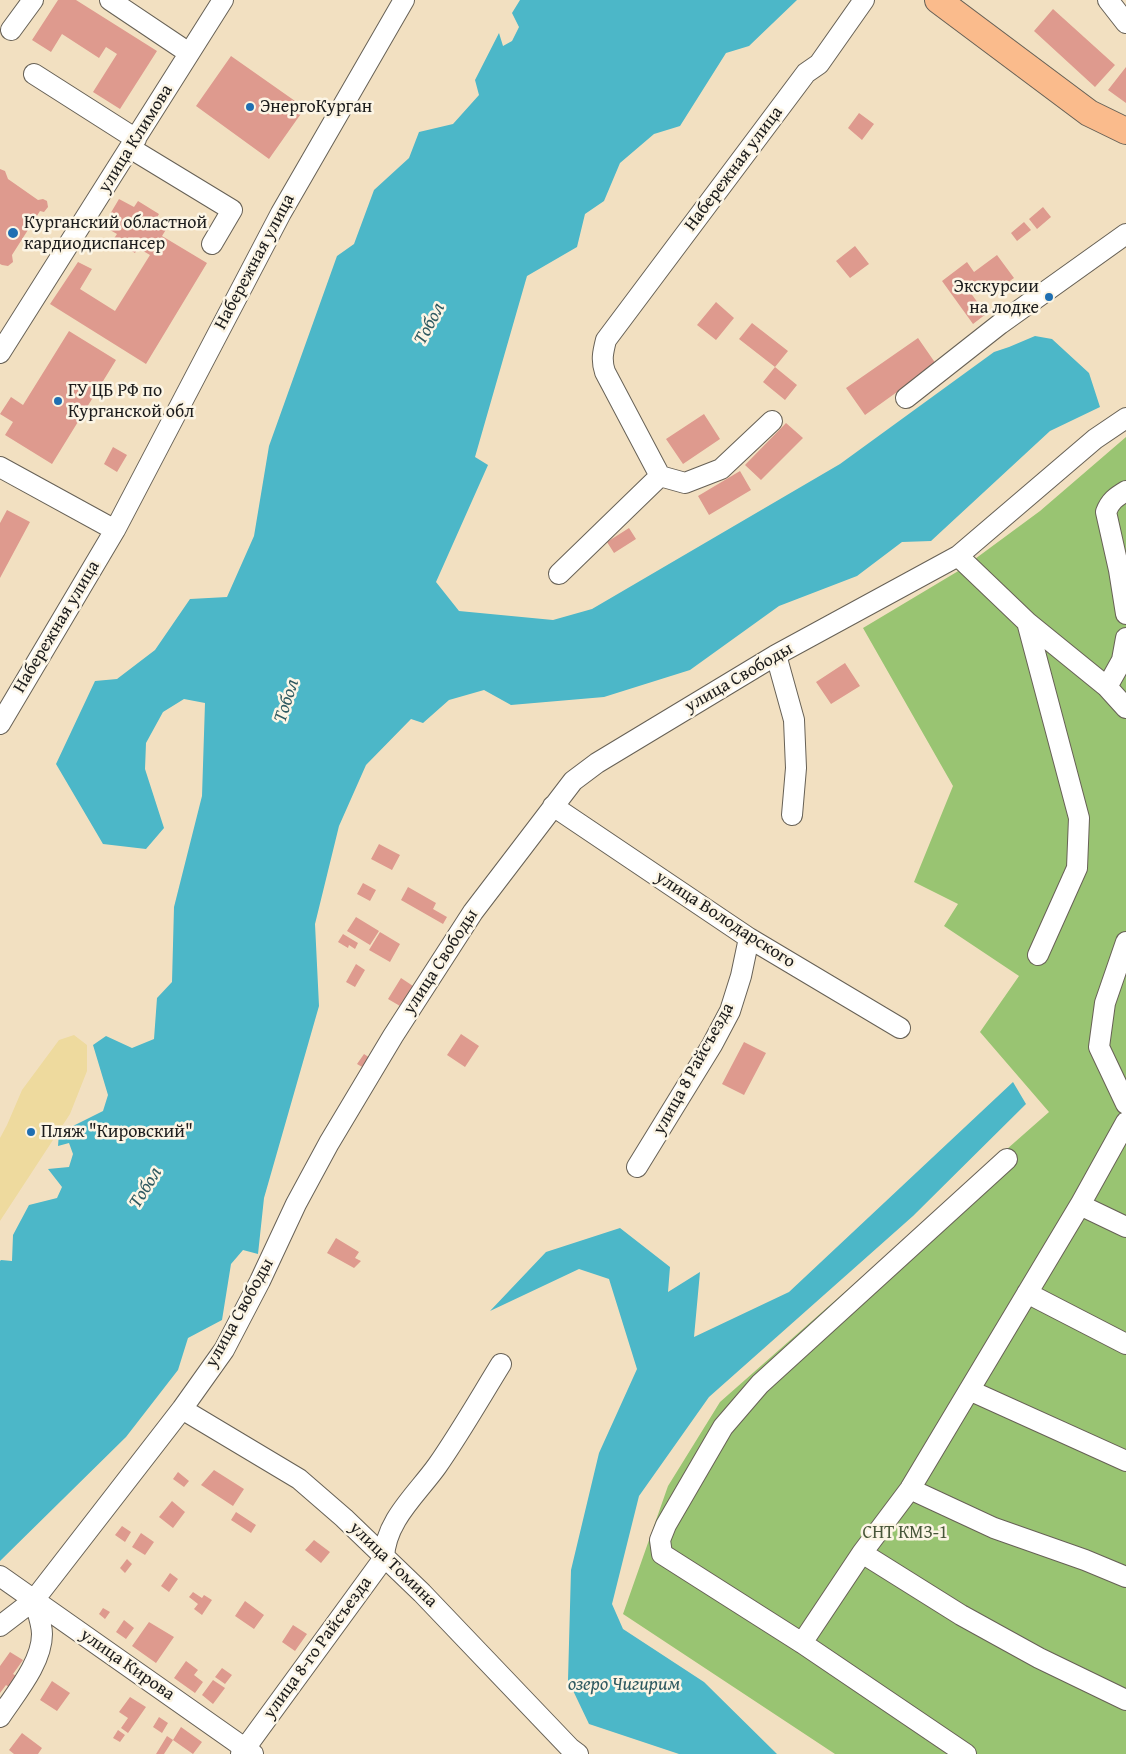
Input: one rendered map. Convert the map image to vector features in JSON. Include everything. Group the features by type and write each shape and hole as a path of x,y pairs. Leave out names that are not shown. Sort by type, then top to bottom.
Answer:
{"main road":[{"path":"938,0 1089,113 1126,131"}],"street":[{"path":"12,30 33,0"},
{"name":"улица Климова","path":"0,353 223,0"},
{"name":"Набережная улица","path":"0,724 115,530 280,213 404,0"},
{"name":"Набережная улица","path":"660,476 605,372 602,355 606,340 806,73 819,64 864,0"},
{"path":"1108,0 1126,22"},
{"path":"118,2 189,54"},
{"path":"34,74 232,210 212,244"},
{"path":"906,398 1000,324 1126,234"},
{"name":"улица Свободы","path":"0,1626 182,1408 224,1350 260,1281 296,1204 394,1036 473,912 573,781 597,763 776,655 958,556 1095,439 1126,418"},
{"path":"559,574 660,476 685,483 721,469 772,420"},
{"path":"0,467 115,530"},
{"path":"1126,491 1108,504 1106,512 1119,570 1126,614"},
{"path":"958,556 1027,622 1106,687 1126,708"},
{"path":"1027,622 1079,818 1077,868 1038,955"},
{"path":"1106,687 1122,660 1126,638"},
{"path":"776,655 794,720 796,768 792,815"},
{"name":"улица Володарского","path":"553,806 749,938 900,1028"},
{"name":"улица 8 Райсъезда","path":"637,1167 712,1046 730,1011 741,976 749,938"},
{"path":"1126,942 1105,1003 1099,1047 1126,1104"},
{"path":"802,1643 862,1553 910,1489 1080,1205 1126,1122"},
{"path":"966,1754 802,1643 662,1554 660,1540 666,1525 723,1427 760,1384 1007,1159"},
{"path":"1080,1205 1126,1227"},
{"path":"1027,1293 1126,1344"},
{"name":"улица 8-го Райсъезда","path":"246,1752 384,1558 385,1549 397,1517 437,1466 501,1364"},
{"path":"969,1390 1126,1461"},
{"name":"улица Томина","path":"182,1408 299,1479 344,1518 422,1593 563,1741 578,1754"},
{"path":"910,1489 994,1528 1086,1560 1126,1577"},
{"path":"862,1553 961,1615 1040,1658 1126,1700"},
{"name":"улица Кирова","path":"0,1576 246,1752"},
{"path":"0,1717 32,1670 40,1647 42,1634 26,1594"}],"green space":[{"name":"СНТ КМЗ-1","path":"1126,437 1126,1754 835,1754 623,1614 668,1486 720,1402 1049,1112 980,1032 1019,976 944,926 958,904 914,882 953,786 863,628 960,570 1040,511"}],"sand":[{"name":"Пляж \"Кировский\"","path":"74,1035 87,1045 87,1071 70,1114 0,1221 0,1138 22,1090 59,1040"}],"water":[{"name":"Тобол","path":"520,0 797,0 749,46 726,53 680,126 654,134 620,163 604,201 585,214 577,247 527,276 475,457 488,465 436,582 459,611 553,620 592,609 840,464 994,352 1035,336 1052,339 1089,373 1100,407 1050,431 931,541 902,542 857,576 779,606 690,670 604,697 511,705 484,690 449,700 423,723 411,719 366,765 339,826 315,924 319,1006 264,1198 258,1254 243,1250 231,1264 222,1320 188,1338 178,1370 126,1437 0,1561 0,1261 12,1261 13,1235 29,1205 57,1198 62,1187 48,1169 69,1167 73,1154 69,1143 58,1146 59,1133 103,1111 108,1095 93,1045 106,1036 132,1048 154,1039 157,998 172,982 174,907 202,796 205,703 184,699 163,712 146,743 145,769 164,828 146,849 103,844 56,764 95,681 117,679 155,650 190,599 227,597 254,536 269,446 337,256 354,244 374,190 409,158 419,132 453,124 479,95 475,80 499,33 503,46 512,41 519,27 512,13"},
{"name":"озеро Чигирим","path":"1013,1082 1026,1104 913,1216 709,1397 639,1496 612,1604 623,1629 704,1682 777,1754 679,1754 589,1724 568,1680 571,1570 599,1453 637,1369 609,1279 579,1269 490,1311 546,1252 620,1228 670,1267 668,1292 700,1272 694,1337 789,1292"}],"building":[{"path":"58,0 76,0 157,51 120,109 93,92 117,54 106,47 99,58 62,34 51,52 32,40"},
{"path":"1053,9 1115,65 1095,87 1034,31"},
{"name":"ЭнергоКурган","path":"231,56 305,108 269,159 196,106"},
{"path":"1126,67 1126,103 1108,90"},
{"path":"859,113 874,124 862,140 848,128"},
{"name":"Курганский областной кардиодиспансер","path":"0,169 5,171 8,179 38,200 43,199 47,201 48,207 44,212 40,211 12,255 13,262 8,266 0,264"},
{"path":"119,199 134,207 138,201 159,214 155,221 167,228 162,236 207,263 146,364 50,304 78,262 92,269 80,289 115,311 150,255 138,248 135,253 113,240 117,234 103,226"},
{"path":"1043,207 1051,217 1037,229 1029,219"},
{"path":"1024,222 1031,230 1017,241 1011,233"},
{"path":"855,246 869,264 850,278 836,261"},
{"path":"997,255 1014,278 990,295 982,283 970,292 986,314 973,324 942,281 967,262 974,272"},
{"path":"716,302 734,318 716,340 697,325"},
{"path":"752,323 788,351 775,367 739,339"},
{"name":"ГУ ЦБ РФ по Курганской обл","path":"69,331 116,360 52,464 5,435 13,422 0,414 11,397 23,405"},
{"path":"918,338 936,364 865,415 846,388"},
{"path":"775,367 797,385 785,400 763,382"},
{"path":"704,414 720,439 683,464 666,439"},
{"path":"786,423 803,438 761,480 745,465"},
{"path":"113,447 127,455 117,472 104,464"},
{"path":"740,471 751,490 709,515 698,496"},
{"path":"7,510 30,522 0,578 0,523"},
{"path":"629,528 636,539 614,553 607,542"},
{"path":"845,663 860,686 831,704 816,682"},
{"path":"379,844 400,855 392,870 371,859"},
{"path":"363,883 376,890 370,901 357,894"},
{"path":"408,887 436,903 433,909 447,917 443,924 401,900"},
{"path":"356,917 379,931 370,945 347,931"},
{"path":"380,932 400,944 390,962 369,950"},
{"path":"343,934 358,943 355,949 349,945 348,948 338,942"},
{"path":"356,964 365,970 355,987 346,982"},
{"path":"401,978 413,986 400,1006 388,999"},
{"path":"461,1034 479,1046 465,1067 447,1055"},
{"path":"744,1042 766,1053 744,1095 722,1084"},
{"path":"364,1054 370,1058 364,1068 357,1064"},
{"path":"336,1238 359,1252 355,1258 361,1261 354,1268 327,1253"},
{"path":"214,1470 244,1489 233,1506 201,1485"},
{"path":"178,1472 189,1481 184,1487 173,1479"},
{"path":"172,1501 185,1512 173,1528 159,1517"},
{"path":"236,1512 256,1525 251,1533 231,1520"},
{"path":"122,1526 131,1532 125,1542 115,1535"},
{"path":"141,1533 154,1542 145,1555 132,1547"},
{"path":"314,1540 330,1552 321,1563 305,1550"},
{"path":"127,1559 132,1564 125,1573 120,1568"},
{"path":"170,1573 178,1579 169,1592 161,1586"},
{"path":"193,1592 202,1598 204,1595 212,1600 202,1615 194,1609 198,1604 189,1597"},
{"path":"245,1601 264,1615 254,1629 235,1616"},
{"path":"103,1608 110,1612 105,1619 99,1614"},
{"path":"124,1620 134,1628 126,1639 116,1632"},
{"path":"149,1622 174,1637 156,1663 132,1646"},
{"path":"293,1625 307,1634 295,1651 282,1642"},
{"path":"10,1652 23,1660 13,1674 18,1677 10,1688 6,1685 0,1693 0,1666"},
{"path":"186,1661 198,1670 194,1675 203,1682 195,1693 174,1678"},
{"path":"222,1668 232,1675 225,1684 215,1677"},
{"path":"213,1680 225,1688 213,1704 202,1695"},
{"path":"52,1681 70,1693 57,1711 40,1700"},
{"path":"130,1697 146,1707 128,1733 121,1728 128,1718 119,1712"},
{"path":"159,1717 168,1723 162,1733 153,1727"},
{"path":"181,1727 202,1742 193,1754 173,1740"},
{"path":"118,1730 125,1735 120,1742 113,1738"},
{"path":"22,1733 42,1748 38,1754 14,1754 9,1750"},
{"path":"167,1736 173,1740 164,1754 156,1754"}],"place":[{"name":"ЭнергоКурган","path":"250,107"},
{"name":"Курганский областной кардиодиспансер","path":"13,233"},
{"name":"Экскурсии на лодке","path":"1049,297"},
{"name":"ГУ ЦБ РФ по Курганской обл","path":"58,401"},
{"name":"Пляж \"Кировский\"","path":"31,1132"}]}
